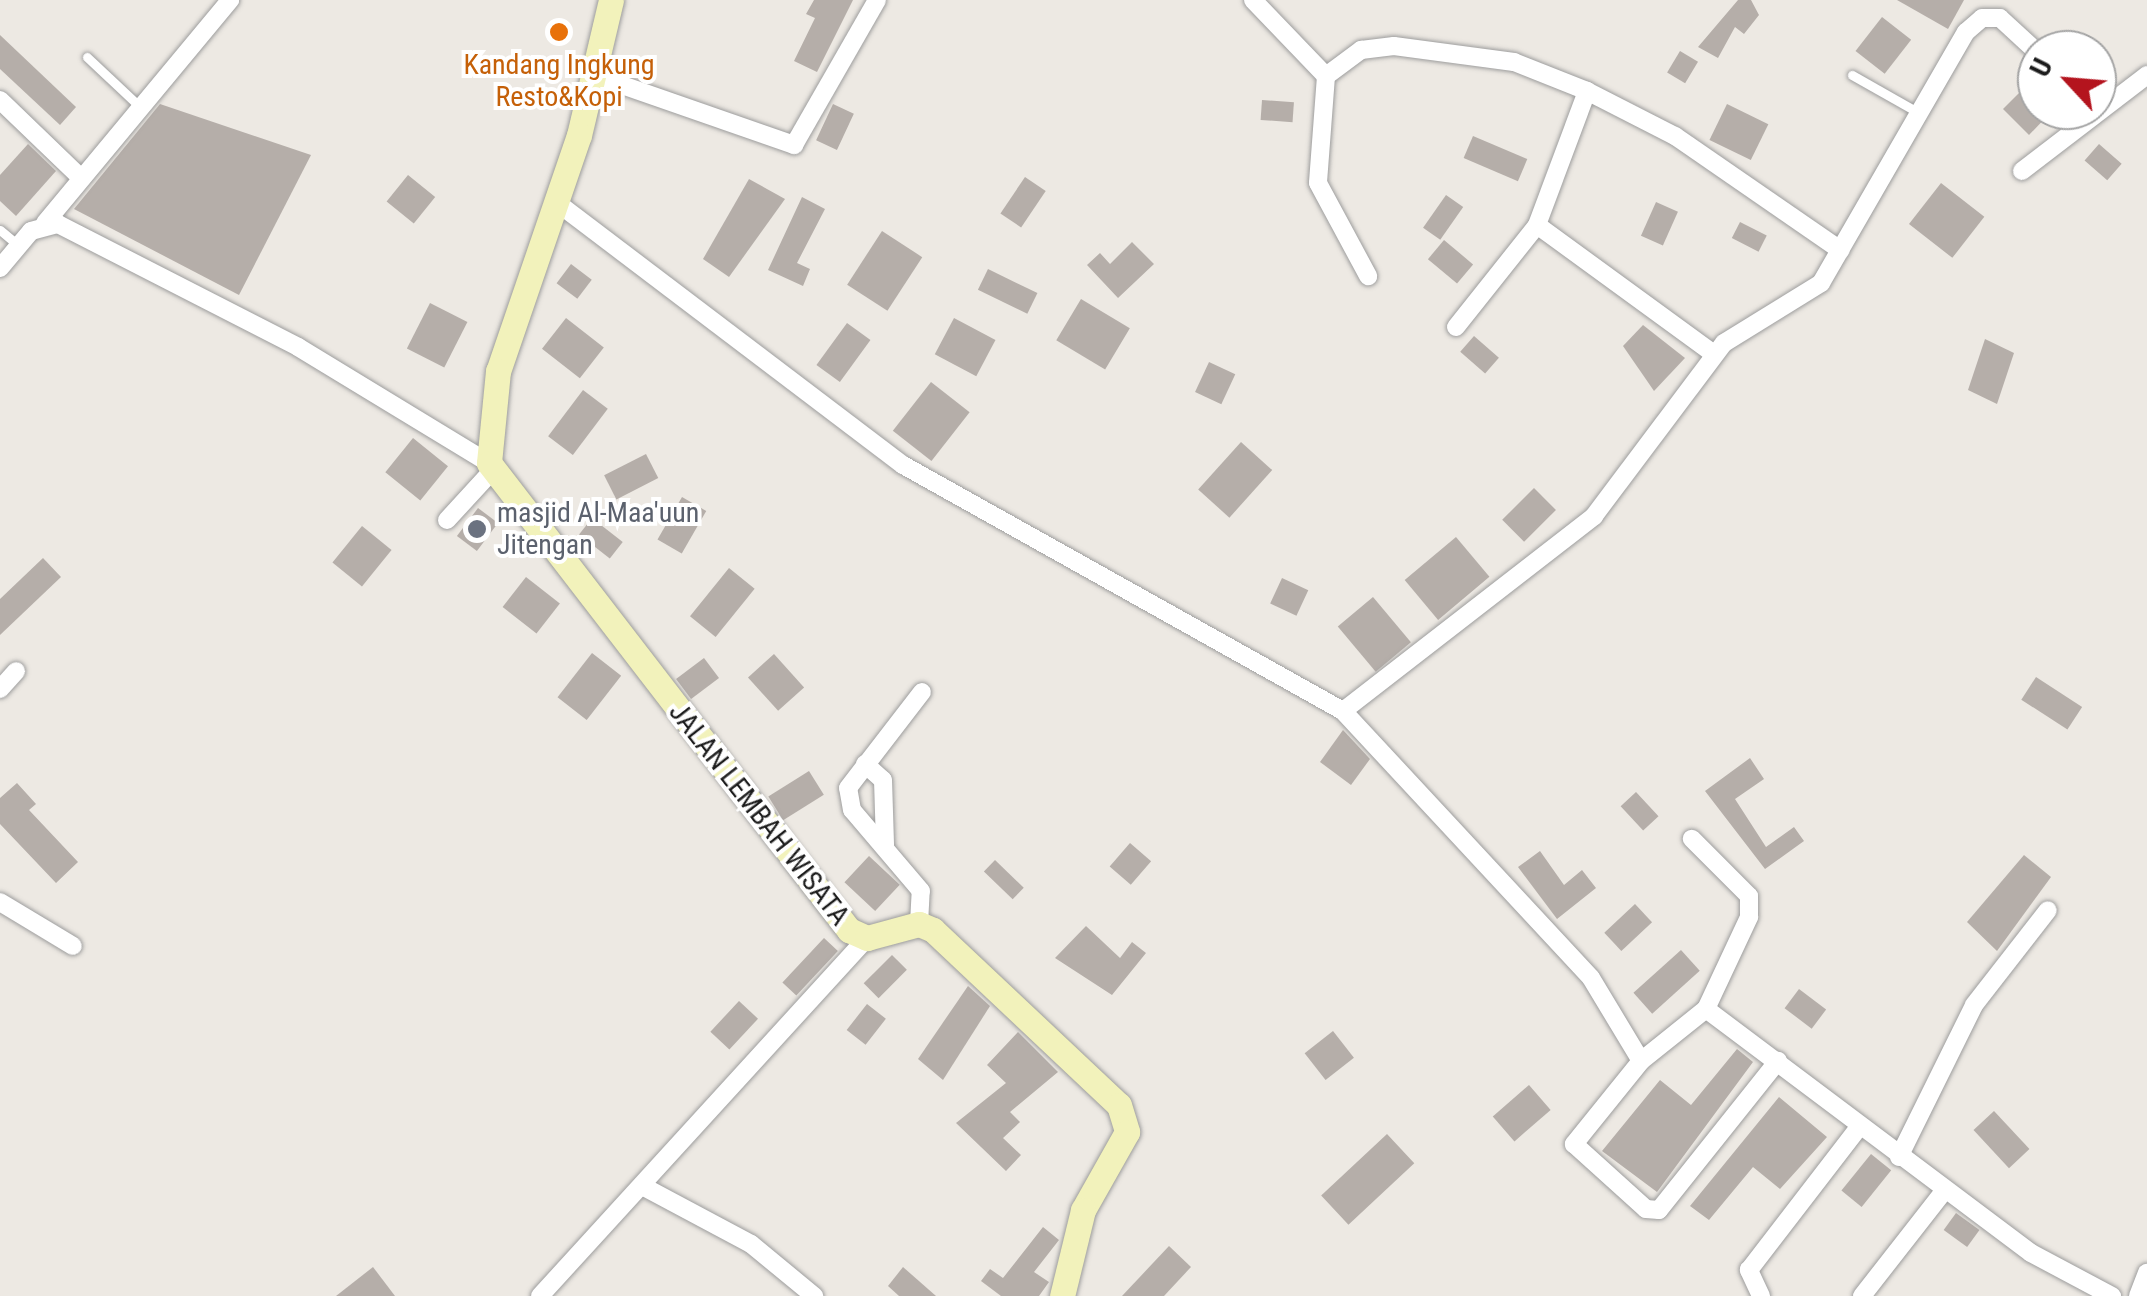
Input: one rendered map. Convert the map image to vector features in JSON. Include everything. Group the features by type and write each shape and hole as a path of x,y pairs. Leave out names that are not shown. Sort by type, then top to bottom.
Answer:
{"street":[{"path":"0,268 18,245 45,223 136,103 230,0"},
{"path":"446,520 489,451 522,287 596,76 610,0"},
{"path":"596,76 794,144 877,0"},
{"path":"1253,0 1326,76 1318,183 1368,276"},
{"path":"1343,710 1594,516 1714,354 1801,303 1840,250 1982,18 2008,23 2017,32"},
{"path":"1326,76 1361,50 1502,59 1587,91 1675,136 1840,250"},
{"path":"2117,97 2147,75"},
{"path":"1456,327 1537,225 1587,91"},
{"path":"0,100 78,175"},
{"path":"2022,171 2073,130"},
{"path":"555,201 903,465 1343,710 1590,978 1641,1061"},
{"path":"45,223 489,451"},
{"path":"1537,225 1714,354"},
{"path":"458,438 489,451"},
{"name":"JALAN LEMBAH WISATA","path":"489,451 850,930 867,938 919,924"},
{"path":"0,689 16,671"},
{"path":"922,692 850,780 849,799 921,891 919,924 976,962 1126,1116 1122,1145 1083,1210 1062,1296"},
{"path":"865,764 883,780 885,844"},
{"path":"1692,839 1750,904 1706,1009 1641,1061 1574,1144 1646,1210 1659,1210 1778,1062"},
{"path":"0,902 73,946"},
{"path":"1900,1157 1974,1004 2048,910"},
{"path":"540,1296 646,1188 867,938"},
{"path":"1706,1009 1944,1191 2112,1296"},
{"path":"1761,1296 1749,1270 1860,1126"},
{"path":"646,1188 750,1244 814,1296"},
{"path":"1862,1296 1944,1191"},
{"path":"2138,1296 2147,1273"}],"lane":[{"path":"86,56 136,103"},
{"path":"1852,75 1924,115"},
{"path":"0,230 18,245"}],"building":[{"path":"814,0 853,0 817,72 794,61 815,18 806,14"},
{"path":"1738,0 1751,0 1759,15 1744,34 1735,27 1718,58 1698,47"},
{"path":"1897,0 1964,0 1948,29"},
{"path":"1882,17 1911,40 1885,74 1856,51"},
{"path":"0,35 76,107 60,125 0,69"},
{"path":"1680,51 1698,62 1685,83 1667,72"},
{"path":"2017,95 2017,123 2003,109"},
{"path":"1262,100 1294,102 1293,122 1261,120"},
{"path":"160,104 311,155 239,295 74,209"},
{"path":"833,104 854,114 837,150 816,140"},
{"path":"1727,104 1768,124 1751,160 1709,140"},
{"path":"1473,136 1527,159 1518,181 1464,158"},
{"path":"28,144 56,171 16,216 0,201 0,175"},
{"path":"2099,144 2122,164 2107,180 2085,161"},
{"path":"408,175 435,197 414,223 387,201"},
{"path":"1025,177 1046,191 1021,227 1000,213"},
{"path":"749,179 785,199 729,277 703,259"},
{"path":"1941,183 1984,217 1952,258 1909,224"},
{"path":"1446,195 1463,207 1440,240 1423,228"},
{"path":"802,197 825,209 797,263 810,269 803,286 768,270"},
{"path":"1656,202 1678,212 1663,246 1641,236"},
{"path":"1740,222 1767,236 1759,252 1732,238"},
{"path":"882,231 922,257 887,311 847,285"},
{"path":"1444,240 1473,264 1457,284 1428,259"},
{"path":"1132,242 1154,264 1118,298 1087,265 1100,253 1110,264"},
{"path":"571,264 592,280 577,299 557,283"},
{"path":"988,269 1037,293 1027,314 978,290"},
{"path":"1081,299 1130,328 1105,370 1056,340"},
{"path":"430,303 467,322 444,368 407,348"},
{"path":"566,318 604,348 580,378 542,349"},
{"path":"954,318 995,340 976,376 935,354"},
{"path":"847,323 870,340 840,382 816,365"},
{"path":"1643,325 1685,358 1654,391 1623,346"},
{"path":"1474,336 1499,358 1485,373 1460,352"},
{"path":"1985,339 2014,353 1997,404 1968,390"},
{"path":"1209,362 1235,374 1221,404 1195,392"},
{"path":"931,382 970,412 931,461 893,431"},
{"path":"583,390 608,409 573,455 548,436"},
{"path":"413,438 448,466 420,501 385,472"},
{"path":"1241,442 1272,470 1229,518 1198,490"},
{"path":"646,454 658,478 616,499 604,475"},
{"path":"1534,488 1556,510 1524,542 1502,520"},
{"path":"682,497 706,511 682,553 658,539"},
{"name":"masjid Al-Maa'uun Jitengan","path":"478,508 498,523 477,551 457,536"},
{"path":"592,518 623,542 610,559 579,535"},
{"path":"362,526 392,550 362,586 332,563"},
{"path":"1456,537 1489,577 1438,620 1405,580"},
{"path":"43,558 61,577 0,635 0,599"},
{"path":"729,568 755,589 716,637 690,616"},
{"path":"526,577 560,603 536,633 503,607"},
{"path":"1282,578 1308,590 1296,616 1270,603"},
{"path":"1373,597 1411,642 1376,672 1338,627"},
{"path":"592,653 621,676 587,720 558,697"},
{"path":"774,654 804,687 778,711 748,677"},
{"path":"704,658 719,678 691,699 676,679"},
{"path":"2036,677 2082,707 2067,730 2021,700"},
{"path":"1343,730 1370,759 1351,785 1320,762"},
{"path":"1750,758 1764,779 1735,799 1766,847 1794,827 1804,841 1765,869 1705,791"},
{"path":"809,771 824,795 783,820 768,796"},
{"path":"17,783 36,804 29,810 78,862 56,883 0,824 0,798"},
{"path":"1636,792 1659,816 1643,830 1621,806"},
{"path":"1130,843 1151,861 1131,885 1110,866"},
{"path":"1540,851 1564,885 1582,870 1596,888 1557,919 1518,867"},
{"path":"2024,855 2051,877 1997,951 1967,922"},
{"path":"869,856 900,885 875,911 844,882"},
{"path":"995,860 1024,888 1013,899 984,872"},
{"path":"1635,904 1652,922 1621,951 1604,933"},
{"path":"1086,926 1120,958 1132,942 1146,953 1112,995 1055,958"},
{"path":"824,938 838,951 796,996 782,983"},
{"path":"1681,950 1700,971 1652,1014 1633,993"},
{"path":"892,955 907,970 879,998 864,983"},
{"path":"968,986 990,1006 943,1080 918,1059"},
{"path":"1799,989 1826,1009 1812,1029 1785,1008"},
{"path":"739,1001 758,1019 729,1049 710,1032"},
{"path":"867,1004 886,1019 866,1045 847,1030"},
{"path":"1333,1031 1354,1058 1326,1080 1305,1053"},
{"path":"1018,1032 1058,1072 1010,1112 1020,1122 1003,1138 1021,1155 1006,1171 956,1123 1006,1083 987,1065"},
{"path":"1737,1049 1753,1062 1657,1192 1602,1151 1660,1080 1691,1105"},
{"path":"1529,1085 1551,1110 1514,1141 1493,1116"},
{"path":"1779,1097 1827,1137 1780,1189 1753,1167 1709,1220 1690,1206"},
{"path":"1994,1111 2029,1149 2009,1168 1974,1130"},
{"path":"1387,1134 1414,1163 1348,1225 1321,1195"},
{"path":"1871,1154 1891,1170 1862,1207 1841,1191"},
{"path":"1956,1213 1979,1230 1967,1247 1944,1230"},
{"path":"1043,1227 1059,1240 1034,1272 1049,1282 1039,1296 1001,1296 981,1281 990,1269 1003,1278"},
{"path":"1169,1246 1191,1267 1164,1296 1122,1296"},
{"path":"373,1267 395,1296 336,1296"},
{"path":"903,1267 936,1296 899,1296 888,1286"}],"place":[{"name":"Kandang Ingkung Resto&Kopi","path":"559,32"},
{"name":"masjid Al-Maa'uun Jitengan","path":"477,529"}]}
